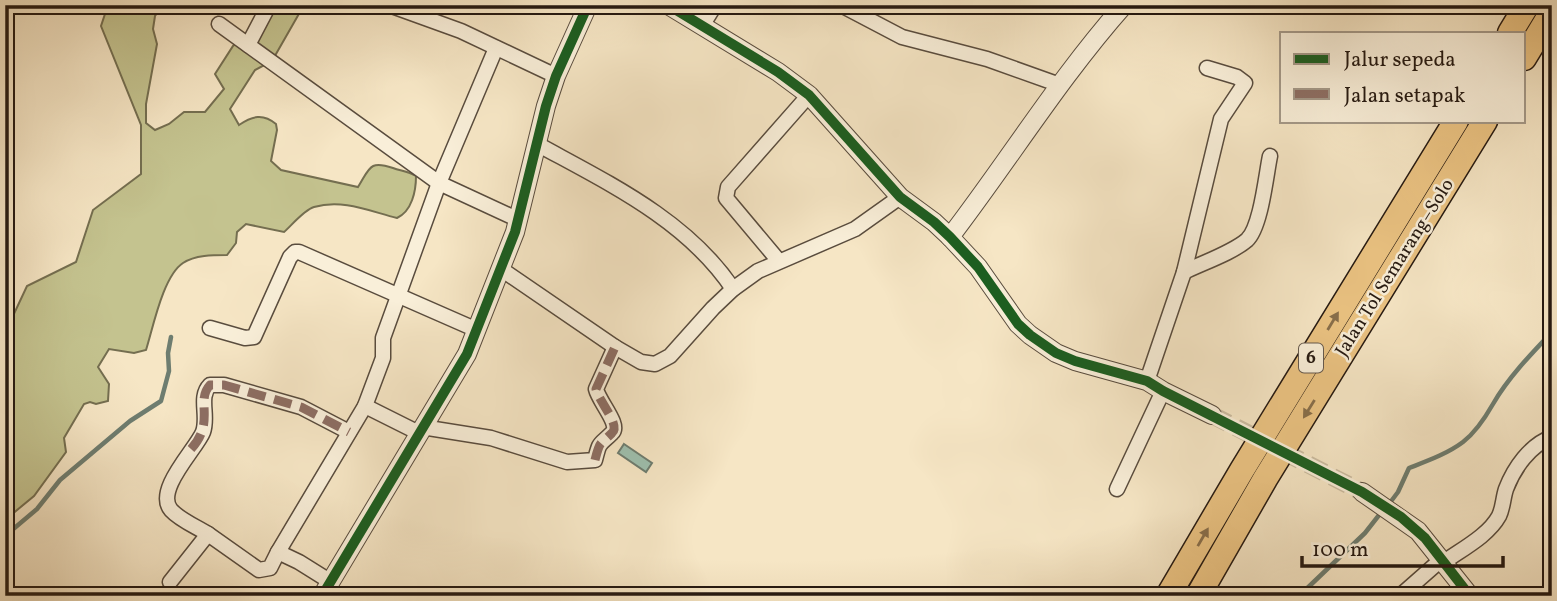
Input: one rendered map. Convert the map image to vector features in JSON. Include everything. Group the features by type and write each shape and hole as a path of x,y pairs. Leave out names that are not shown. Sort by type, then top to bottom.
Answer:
{"highway":[{"path":"1511,32 1527,5"},
{"path":"1526,55 1552,12"},
{"name":"Jalan Tol Semarang–Solo","path":"1168,596 1455,122"},
{"name":"Jalan Tol Semarang–Solo","path":"1198,596 1265,479 1484,122"}],"street":[{"path":"247,45 269,5"},
{"path":"389,5 451,27 556,76"},
{"path":"278,552 299,562 329,590 467,354 519,220 556,76 588,5"},
{"path":"668,5 778,72 809,95 900,197 934,222 978,267 1018,324 1030,335 1056,353 1147,381 1212,415"},
{"path":"702,26 715,5"},
{"path":"841,5 902,37 987,59 1060,85"},
{"path":"950,237 1060,85 1124,5"},
{"path":"219,24 439,183 519,220"},
{"path":"349,432 301,407 224,385 210,384 204,395 204,430 170,487 168,501 171,510 259,570 270,568 365,406 383,358 383,338 439,183 496,47"},
{"path":"1147,381 1184,272 1221,120 1245,83 1237,77 1207,68"},
{"path":"778,260 726,198 726,193 728,187 809,95"},
{"path":"537,144 617,188 670,223 709,256 733,289"},
{"path":"1184,272 1250,237 1258,215 1270,156"},
{"path":"501,269 615,347 641,362 655,364 670,356 733,289 758,271 778,260 809,250 855,229 900,197"},
{"path":"210,328 245,338 254,337 290,257 295,252 303,253 477,330"},
{"path":"365,406 421,430 491,438 567,461 595,460 601,442 613,433 615,427 596,389 615,347"},
{"path":"1117,489 1163,391"},
{"path":"1400,596 1443,561 1484,533 1501,510 1506,490 1518,465 1534,447 1552,436"},
{"path":"1362,492 1401,517 1425,538 1470,596"},
{"path":"170,582 208,534"}],"shaded area":[{"path":"108,5 163,5 155,16 153,29 157,44 146,104 146,123 155,130 169,124 184,112 205,112 224,89 215,74 233,46 275,5 304,5 272,61 255,70 230,109 239,125 258,117 267,118 276,124 271,161 281,170 358,187 371,167 385,166 416,176 414,194 410,206 397,218 335,204 310,209 284,232 246,224 237,232 236,243 227,255 199,257 183,263 164,290 146,350 134,353 109,349 98,367 109,384 108,401 84,404 64,438 66,452 34,496 5,520 5,333 27,286 76,262 93,210 141,174 141,125 101,26"},
{"path":"624,444 652,463 646,472 618,453"}],"waterway":[{"path":"1389,504 1409,468 1450,450 1472,434 1513,376 1552,332"},
{"path":"5,536 37,509 60,480 130,421 161,401 169,371 171,337"},
{"path":"1299,596 1365,533 1383,510"}],"tunnel":[{"path":"1212,415 1362,492"}],"marked path":[{"path":"595,460 600,444 614,429 612,419 596,389 615,347"},
{"path":"191,449 202,430 204,398 210,385 224,385 301,407 349,432"}],"cycle path":[{"path":"322,596 467,354 515,232 556,76 588,5"},
{"path":"668,5 778,72 809,95 900,197 934,222 978,267 1018,324 1030,335 1056,353 1075,361 1147,381 1362,492 1401,517 1425,538 1470,596"}]}
